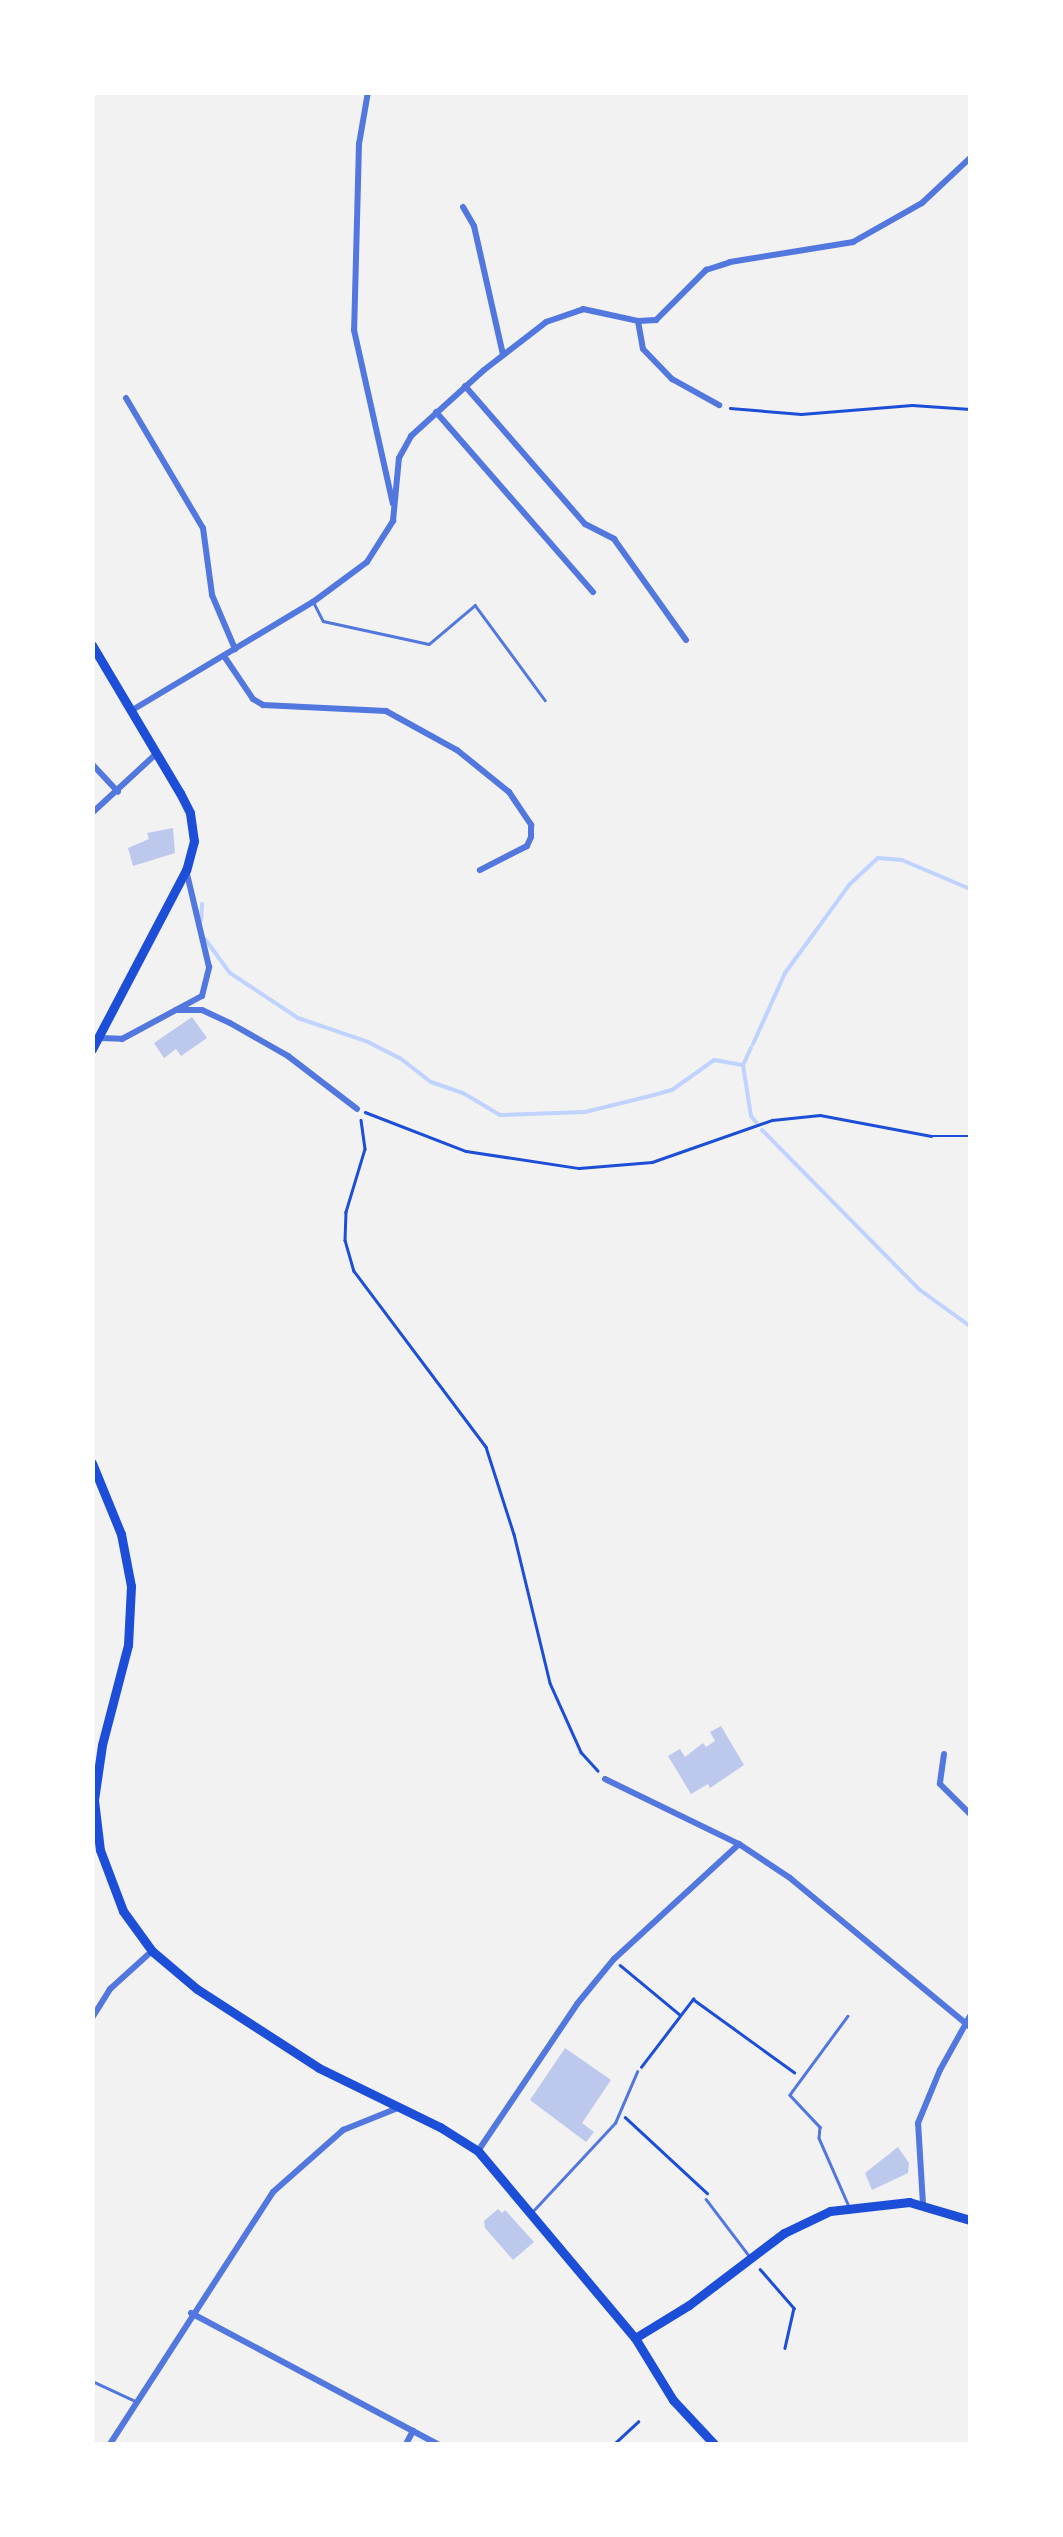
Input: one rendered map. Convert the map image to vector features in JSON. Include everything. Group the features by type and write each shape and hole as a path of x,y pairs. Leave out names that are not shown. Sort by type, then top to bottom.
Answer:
{"main road":[{"path":"92,646 158,752 192,822 194,841 186,870 92,1050"},
{"path":"92,1463 126,1552 132,1604 126,1660 98,1764 95,1816 100,1850 115,1896 152,1951 197,1988 286,2047 440,2127 478,2151 635,2338 673,2400 714,2444"},
{"path":"635,2338 784,2233 849,2206 923,2204 970,2220"}],"street":[{"path":"368,92 359,144 354,330 394,510"},
{"path":"134,709 313,602 367,562 389,531 401,452 436,412 466,386 566,312 590,309 638,321 665,314 696,275 710,268 853,242 922,203 970,158"},
{"path":"463,207 474,226 503,356"},
{"path":"638,321 642,350 672,379 719,405"},
{"path":"466,386 585,524 614,539 686,640"},
{"path":"126,398 202,528 212,595 235,649"},
{"path":"436,412 593,592"},
{"path":"224,656 253,700 263,705 386,711 457,750 508,792 531,825 531,837 527,846 480,870"},
{"path":"92,814 158,752"},
{"path":"92,764 118,792"},
{"path":"98,1038 122,1039 202,996 209,967 186,870"},
{"path":"175,1010 202,1010 230,1023 288,1056 358,1109"},
{"path":"944,1754 940,1784 970,1814"},
{"path":"605,1779 739,1844 803,1888 969,2022 918,2122 923,2204"},
{"path":"478,2151 576,2004 614,1959 739,1844"},
{"path":"92,2018 110,1989 152,1951"},
{"path":"110,2444 260,2208 296,2168 343,2130 398,2108"},
{"path":"191,2313 437,2444"},
{"path":"406,2444 414,2430"}],"lane":[{"path":"313,602 323,621 428,644 474,606 544,700"},
{"path":"848,2016 791,2090 791,2100 820,2127 819,2138 849,2206"},
{"path":"530,2213 615,2122 637,2072"},
{"path":"706,2200 751,2258"},
{"path":"92,2381 137,2402"}],"path":[{"path":"719,405 801,414 912,406 970,409"},
{"path":"358,1109 466,1150 579,1168 652,1162 772,1120 820,1115 931,1136 970,1136"},
{"path":"358,1109 365,1149 346,1212 345,1240 354,1270 486,1447 514,1534 550,1682 582,1752 605,1779"},
{"path":"614,1959 680,2015"},
{"path":"637,2072 693,1998 800,2077"},
{"path":"625,2117 707,2190 706,2200"},
{"path":"751,2258 794,2308 785,2348"},
{"path":"614,2444 638,2422"}],"building":[{"path":"173,828 175,853 133,866 128,848 149,839 147,833"},
{"path":"192,1017 207,1038 181,1056 176,1049 164,1058 154,1043"},
{"path":"721,1726 744,1765 710,1788 708,1784 691,1794 668,1756 680,1749 685,1757 703,1743 706,1747 715,1741 710,1732"},
{"path":"565,2048 611,2080 582,2123 594,2132 586,2142 530,2100"},
{"path":"898,2147 909,2163 908,2173 872,2190 865,2173"},
{"path":"498,2209 502,2213 505,2210 534,2242 513,2260 485,2228 484,2221"}],"waterway":[{"path":"753,1044 785,973 850,884 878,858 902,860 970,889"},
{"path":"201,920 202,904"},
{"path":"205,939 230,973 298,1018 368,1042 400,1058 431,1082 463,1093 500,1115 585,1112 654,1095 672,1090 714,1060 743,1065 751,1116 756,1122"},
{"path":"743,1065 751,1048"},
{"path":"762,1130 920,1290 970,1326"}]}
